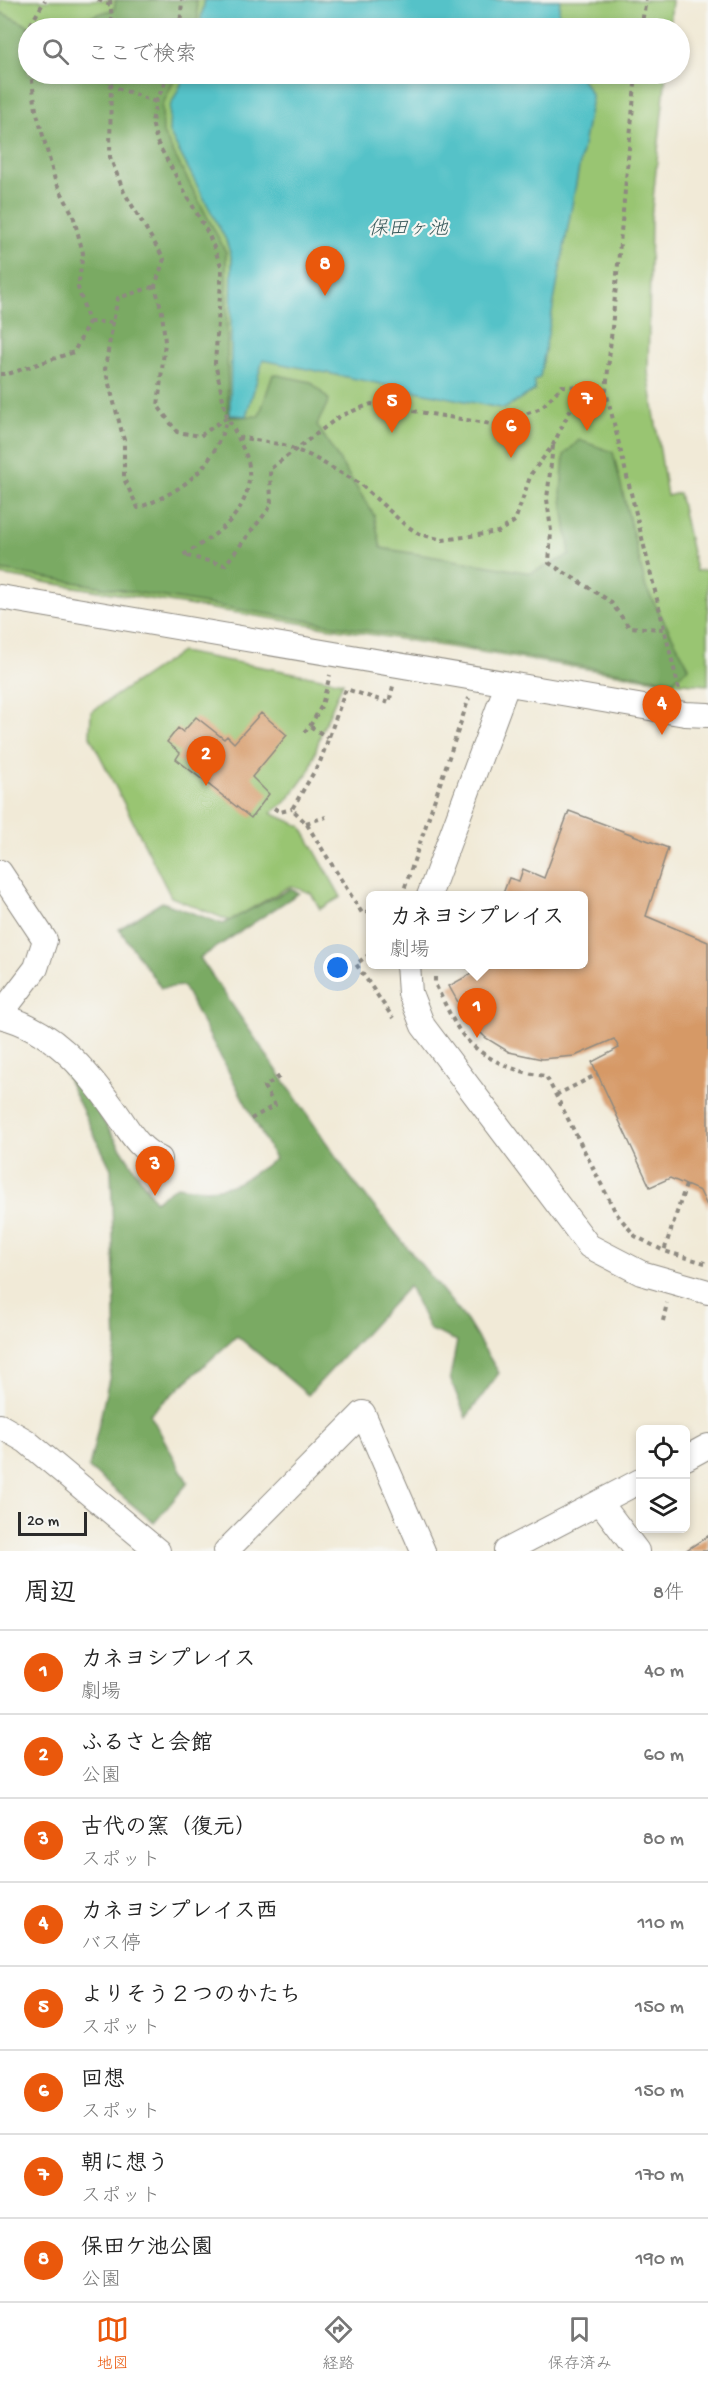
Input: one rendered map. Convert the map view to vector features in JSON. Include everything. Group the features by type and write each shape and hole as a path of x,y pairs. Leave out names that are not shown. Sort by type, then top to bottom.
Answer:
{"street":[{"path":"0,597 507,685 685,714 708,715"},
{"path":"431,891 507,685"},
{"path":"0,872 45,940 36,968 0,1016 22,1021 58,1043 97,1085 144,1151 160,1159"},
{"path":"409,969 411,993 423,1026 589,1246 641,1274 708,1292"},
{"path":"226,1551 363,1413 423,1551"},
{"path":"0,1426 26,1441 158,1551"},
{"path":"690,1456 708,1446"},
{"path":"506,1551 636,1483"},
{"path":"600,1502 637,1551"}],"path":[{"path":"34,18 45,0"},
{"path":"98,0 110,2 112,18"},
{"path":"181,18 182,0"},
{"path":"643,18 646,0"},
{"path":"0,374 8,374 74,352 89,322 78,288 83,253 73,215 55,180 36,110 32,84"},
{"path":"164,84 156,102 152,122 157,142 209,235 222,268 215,363 227,417 250,467 244,504 221,532 183,555 225,565 271,506 270,469 340,416 371,404 497,425 541,408 562,386 596,388 606,391"},
{"path":"635,84 606,391 679,689"},
{"path":"156,102 109,85 110,157 124,192 164,259 155,286 162,312 165,342 158,406 177,432 200,436 227,417"},
{"path":"155,286 118,298 105,369 124,440 124,479 138,508 165,498 201,471 221,441 227,417"},
{"path":"89,322 113,322"},
{"path":"238,437 285,445 297,450 359,483 404,524 419,534 443,540 498,532 515,521 531,474 553,445 575,400 596,388"},
{"path":"553,445 547,499 551,531 549,562 610,601 629,627 665,629"},
{"path":"304,732 322,705 331,672"},
{"path":"274,808 280,812 292,809 320,762 346,689 389,703 394,683"},
{"path":"404,891 471,695"},
{"path":"310,726 328,738"},
{"path":"292,809 306,823 362,913 366,912"},
{"path":"306,823 326,817"},
{"path":"434,974 435,984 460,1032 493,1060 521,1071 546,1076 616,1213 635,1236 664,1251 708,1264"},
{"path":"251,1119 275,1104 264,1087 283,1074"},
{"path":"556,1095 598,1074"},
{"path":"664,1251 686,1185"},
{"path":"663,1321 667,1305"}],"green space":[{"path":"0,0 672,0 671,18 18,18 18,84 665,84 651,219 648,372 667,496 679,493 696,571 708,570 708,685 667,682 0,575"},
{"path":"116,0 196,0 198,17 87,18 114,9"},
{"path":"0,12 18,21 18,84 172,84 162,106 163,133 226,252 228,417 259,416 273,374 311,382 329,400 317,425 374,515 381,548 531,573 570,555 561,492 564,455 579,440 613,452 646,588 689,667 673,681 0,570"},
{"path":"181,652 343,682 321,733 310,770 286,802 271,813 301,826 341,897 320,909 311,893 290,886 230,921 171,897 90,736 91,712"},
{"path":"290,889 299,893 200,958 350,1177 467,1321 499,1373 466,1418 450,1378 457,1341 430,1330 409,1286 308,1395 237,1336 150,1414 188,1483 154,1523 89,1468 116,1348 111,1169 55,1054 75,1077 155,1201 177,1186 208,1189 230,1186 275,1159 183,986 161,988 119,929 162,902 223,924"}],"water":[{"path":"205,0 560,0 558,18 201,18"},
{"name":"保田ヶ池","path":"181,84 585,84 591,94 591,103 540,377 534,381 535,390 504,409 263,360 246,416 230,415 232,259 226,240 169,132 170,107"}],"building":[{"path":"261,713 287,735 252,777 269,794 251,818 176,759 180,753 167,742 178,728 183,732 196,717 224,739 227,736 234,743"},
{"path":"569,811 668,848 646,916 708,942 708,1208 700,1191 670,1178 650,1187 592,1062 619,1048 614,1039 575,1056 542,1059 509,1052 486,1038 468,1020 449,986 480,969 588,969 588,891 504,891 509,878 519,881 523,869 544,878"},
{"path":"708,1536 708,1551 685,1551"}],"place":[{"name":"保田ケ池公園","path":"325,296"},
{"name":"朝に想う","path":"587,431"},
{"name":"よりそう２つのかたち","path":"392,433"},
{"name":"回想","path":"511,458"},
{"name":"カネヨシプレイス西","path":"662,735"},
{"name":"ふるさと会館","path":"206,786"},
{"name":"カネヨシプレイス","path":"477,1038"},
{"name":"古代の窯（復元）","path":"155,1196"}]}
